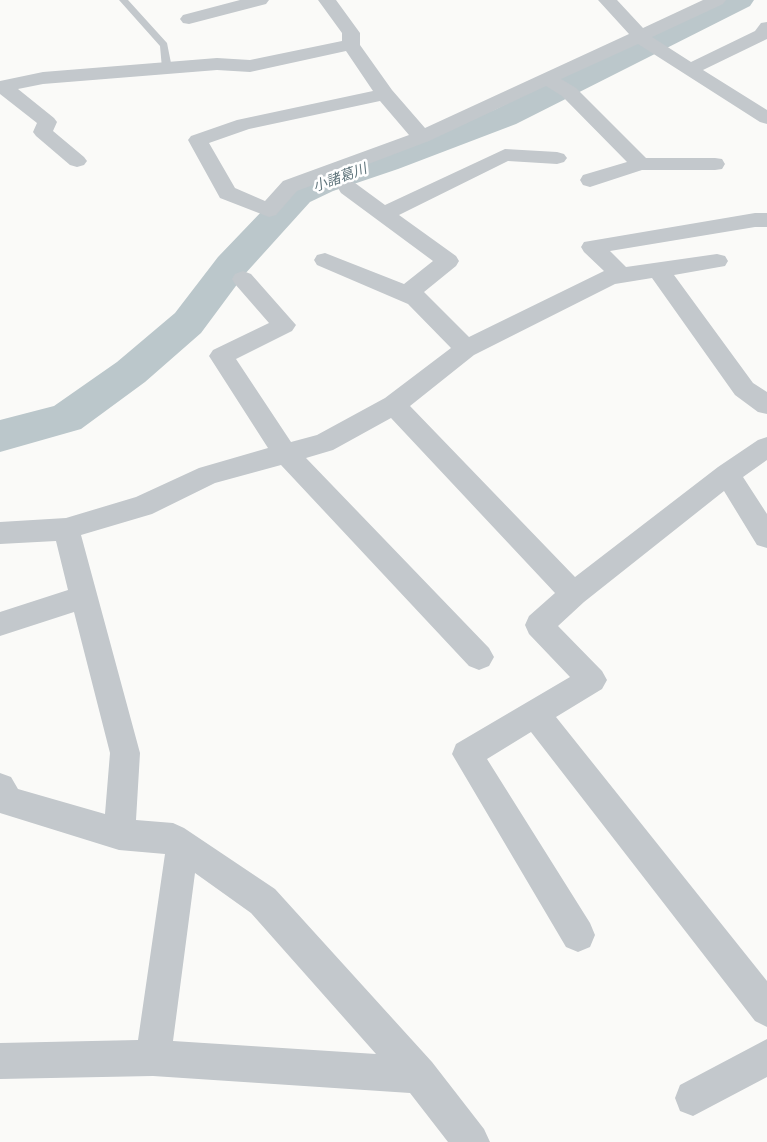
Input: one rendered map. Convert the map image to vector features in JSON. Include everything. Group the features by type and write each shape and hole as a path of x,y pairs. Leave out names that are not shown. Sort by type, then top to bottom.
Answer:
{"street":[{"path":"189,19 260,0"},
{"path":"327,0 351,33 351,45 385,94 422,137"},
{"path":"607,0 647,42 690,69 762,108"},
{"path":"385,94 244,124 198,140 227,193 269,210 290,186 556,85 647,42 704,2"},
{"path":"690,69 762,35 767,27"},
{"path":"1,86 43,78 166,68 217,64 250,66 351,45"},
{"path":"556,85 641,164"},
{"path":"1,86 48,122 43,132 77,162"},
{"path":"383,214 505,155 557,158"},
{"path":"590,180 641,164 715,164"},
{"path":"348,188 448,261 407,294"},
{"path":"621,275 592,247 755,220 767,220"},
{"path":"325,260 416,298 466,349"},
{"path":"0,533 66,529 143,506 208,475 324,443 394,405 466,349 610,277 716,261"},
{"path":"658,270 744,389 767,405"},
{"path":"243,279 284,325 221,356 285,453 479,657"},
{"path":"394,405 574,594"},
{"path":"578,935 467,754 592,680 539,625 574,594 727,474 767,447"},
{"path":"727,474 767,537"},
{"path":"66,529 125,753 119,834"},
{"path":"0,624 84,598"},
{"path":"534,713 767,1009"},
{"path":"0,788 8,801 119,834 173,839 263,901 419,1075 471,1142"},
{"path":"153,1058 182,845"},
{"path":"693,1098 767,1057"},
{"path":"0,1061 153,1058 419,1075"}],"lane":[{"path":"123,0 164,45 166,68"}],"waterway":[{"name":"小諸葛川","path":"0,436 67,418 131,372 188,323 231,266 298,194 321,183 386,162 505,117 740,0"}]}
